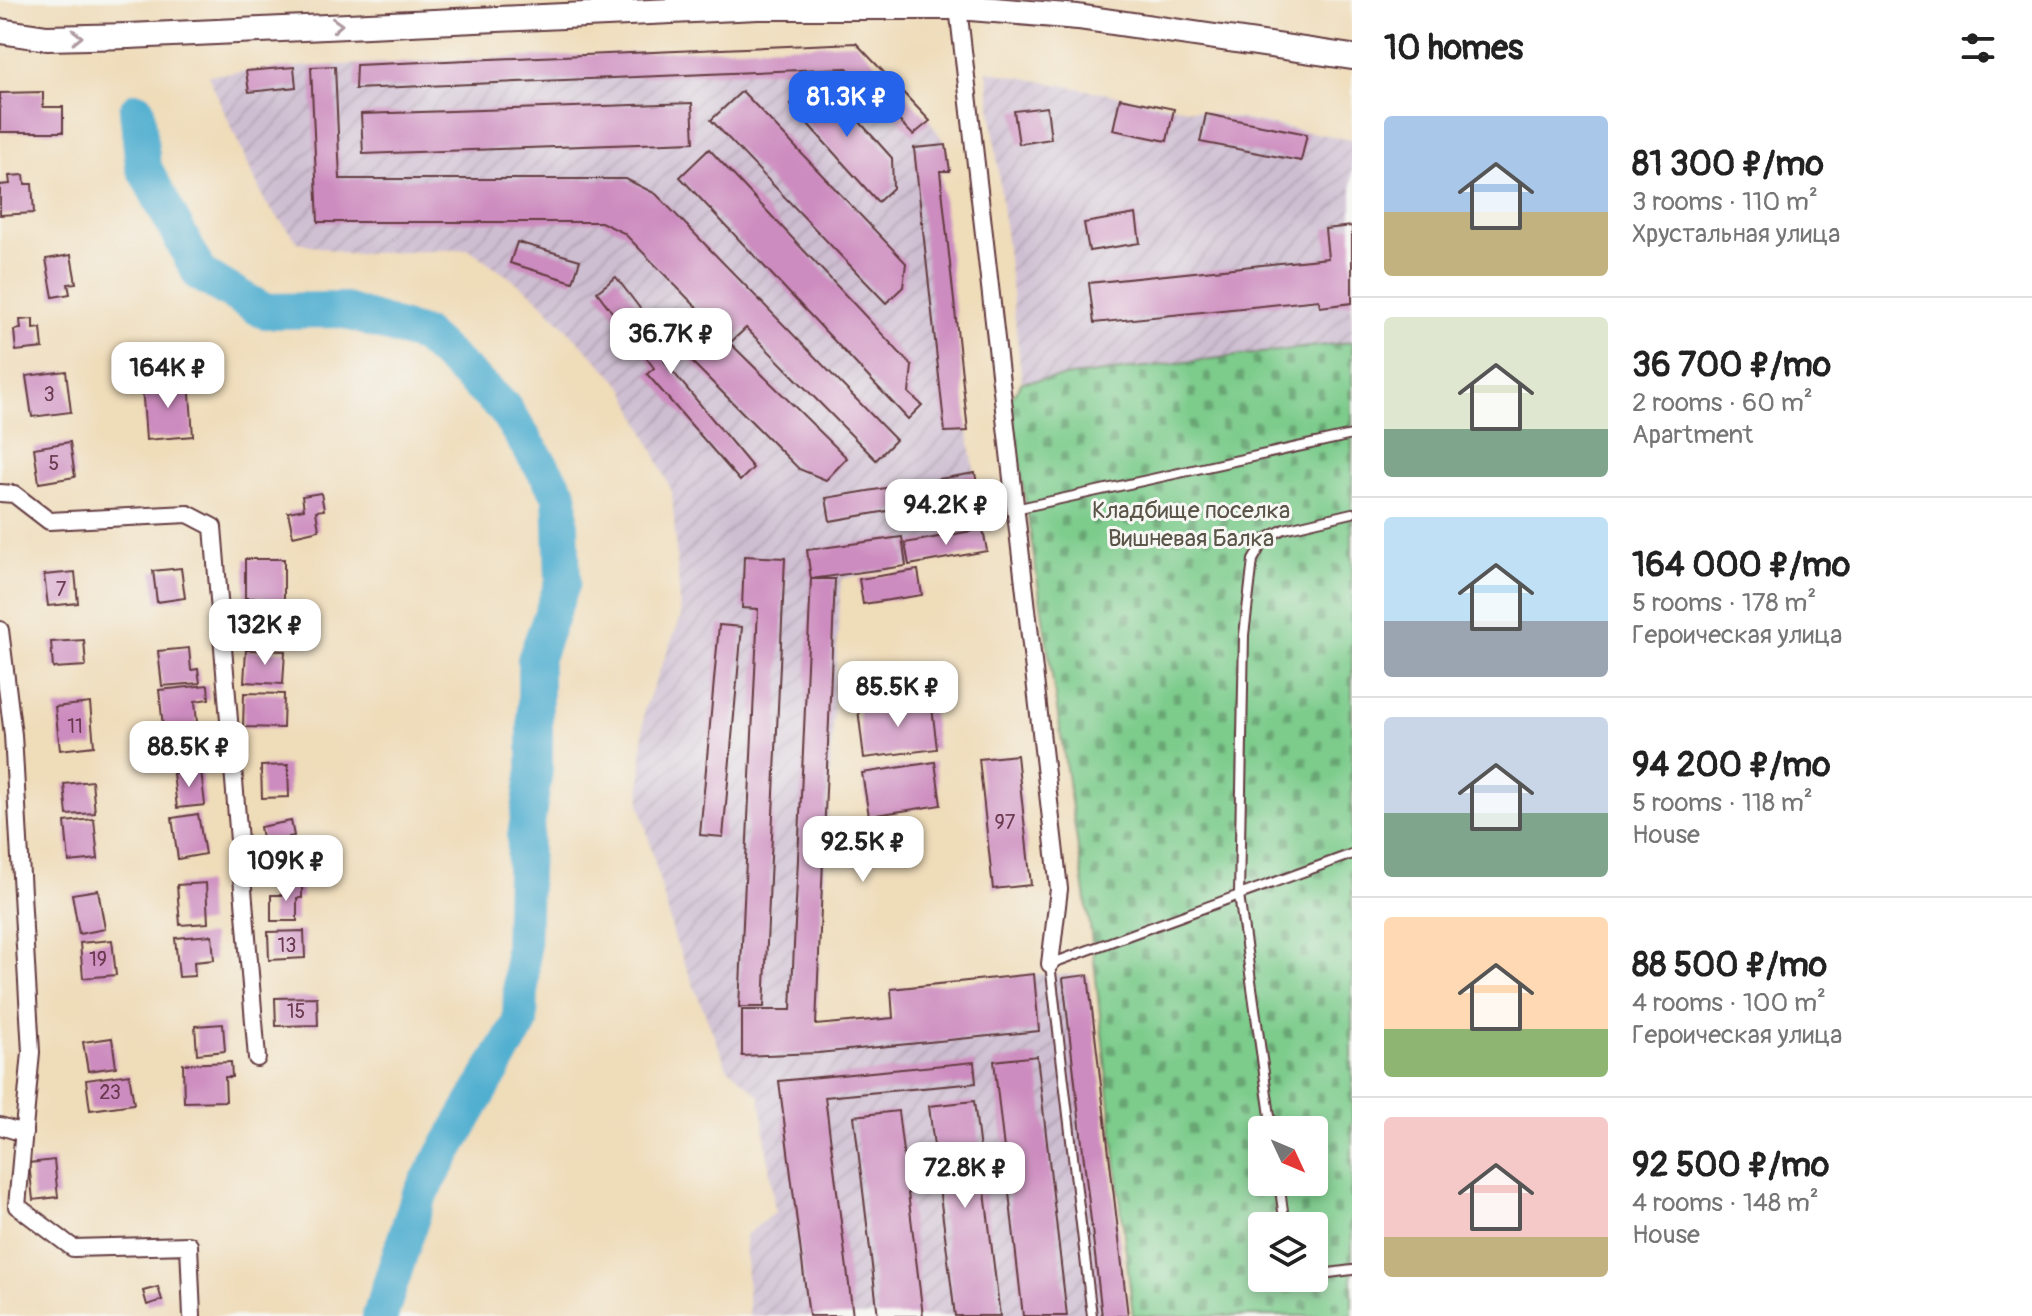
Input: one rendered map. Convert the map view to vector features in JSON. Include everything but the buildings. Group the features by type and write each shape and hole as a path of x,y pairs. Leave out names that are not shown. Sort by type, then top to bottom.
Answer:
{"street":[{"path":"1046,0 1078,17"},
{"path":"0,31 47,38 102,37 758,7 958,7 1078,17 1352,57"},
{"path":"958,7 1059,889 1050,964"},
{"path":"0,493 14,494 49,521 188,514 213,527 257,1058"},
{"path":"0,630 13,735 31,1052 17,1206 73,1248 189,1245 192,1316"},
{"path":"0,1126 24,1133"}],"lane":[{"path":"1015,509 1352,435"},
{"path":"1270,1116 1239,895 1244,635 1253,560 1265,539 1284,529 1352,513"},
{"path":"1092,1316 1050,964 1352,854"},
{"path":"1328,1273 1352,1270"}],"shaded area":[{"path":"856,43 930,121 946,145 950,171 940,171 968,431 987,551 841,579 816,1025 893,1018 891,989 1034,974 1088,975 1128,1316 749,1316 745,1236 775,1212 760,1096 727,1067 675,940 640,805 644,710 681,617 672,492 625,389 533,294 469,249 348,254 298,242 265,202 208,75 294,67"},
{"path":"987,71 1352,140 1352,342 1022,382"}],"green space":[{"name":"Кладбище поселка Вишневая Балка","path":"1352,342 1352,1316 1133,1316 1091,933 1010,399 1022,382"}],"waterway":[{"path":"137,110 143,166 200,274 264,311 342,310 425,336 504,408 560,495 563,582 535,660 535,770 525,837 520,1023 418,1198 380,1316"}]}
